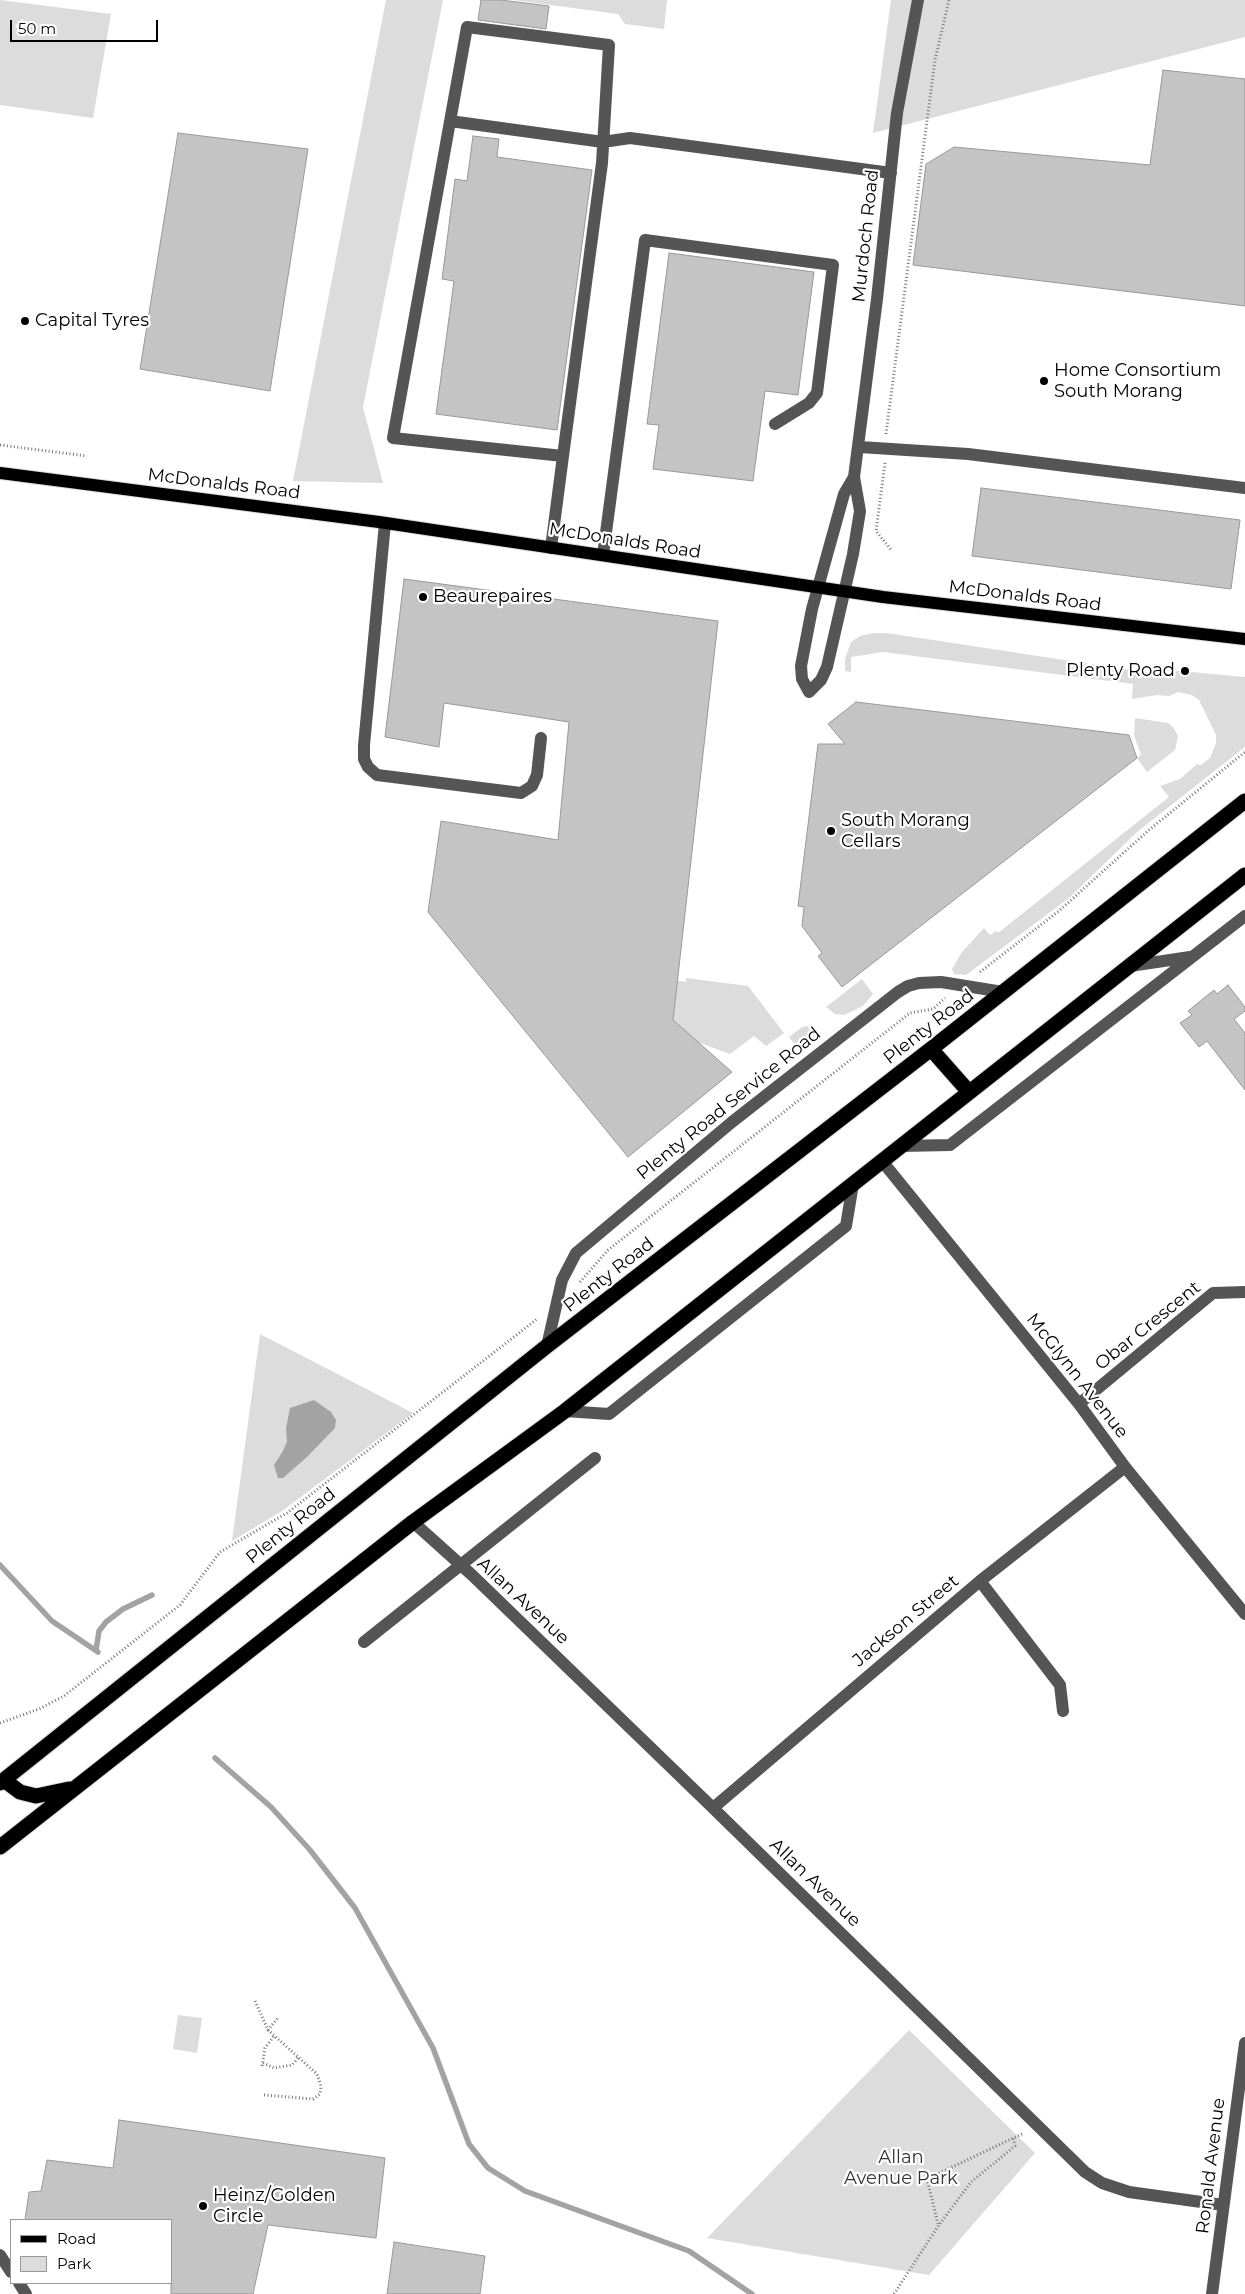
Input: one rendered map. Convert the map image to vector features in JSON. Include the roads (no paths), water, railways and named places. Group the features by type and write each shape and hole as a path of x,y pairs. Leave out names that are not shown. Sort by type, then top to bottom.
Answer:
{"highway":[{"name":"Plenty Road","path":"2,1782 547,1346 931,1049 1245,801"},
{"path":"0,1847 413,1522 565,1411 1245,875"},
{"path":"931,1049 970,1092"},
{"path":"2,1782 20,1792 36,1796 49,1795 78,1787"}],"main road":[{"name":"McDonalds Road","path":"0,473 385,523 845,592 1245,639"}],"street":[{"name":"Murdoch Road","path":"854,477 860,511 845,592 826,667 821,680 809,692 802,680 801,666 817,587 844,494 854,477 860,447 898,113 918,0"},
{"path":"551,548 563,456 603,142 609,45 467,27 393,438 563,456"},
{"path":"450,121 603,142 630,138 891,172"},
{"path":"602,555 645,240 833,265 817,393 809,403 775,424"},
{"path":"860,447 977,454 1245,488"},
{"path":"385,523 364,745 364,759 368,767 377,775 521,793 532,786 537,775 541,738"},
{"path":"901,1146 950,1145 1245,916"},
{"path":"1130,966 1192,956"},
{"name":"Plenty Road Service Road","path":"547,1346 562,1280 576,1254 642,1196 732,1122 898,992 918,983 941,982 1003,992"},
{"name":"McGlynn Avenue","path":"882,1161 1079,1404 1125,1467 1245,1614"},
{"path":"565,1411 608,1414 616,1408 846,1226 852,1184"},
{"name":"Obar Crescent","path":"1079,1404 1213,1293 1245,1292"},
{"path":"364,1642 595,1458"},
{"name":"Jackson Street","path":"713,1808 980,1581 1125,1467"},
{"name":"Allan Avenue","path":"413,1522 713,1808 1085,2172 1102,2183 1129,2192 1223,2205"},
{"path":"980,1581 1060,1685 1063,1711"},
{"name":"Ronald Avenue","path":"1212,2294 1245,2043"},
{"path":"0,2255 10,2270"}],"waterway":[{"path":"0,1565 52,1621 98,1652"},
{"path":"96,1650 99,1631 106,1622 123,1609 152,1595"},
{"path":"215,1758 271,1807 310,1850 355,1908 433,2048 469,2144 488,2168 525,2191 689,2251 752,2294"}],"place":[{"name":"Capital Tyres","path":"25,321"},
{"name":"Home Consortium South Morang","path":"1044,381"},
{"name":"Beaurepaires","path":"423,597"},
{"name":"Plenty Road","path":"1185,671"},
{"name":"South Morang Cellars","path":"831,831"},
{"name":"Heinz/Golden Circle","path":"203,2206"}],"park label":[{"name":"Allan Avenue Park","path":"901,2168"}]}
